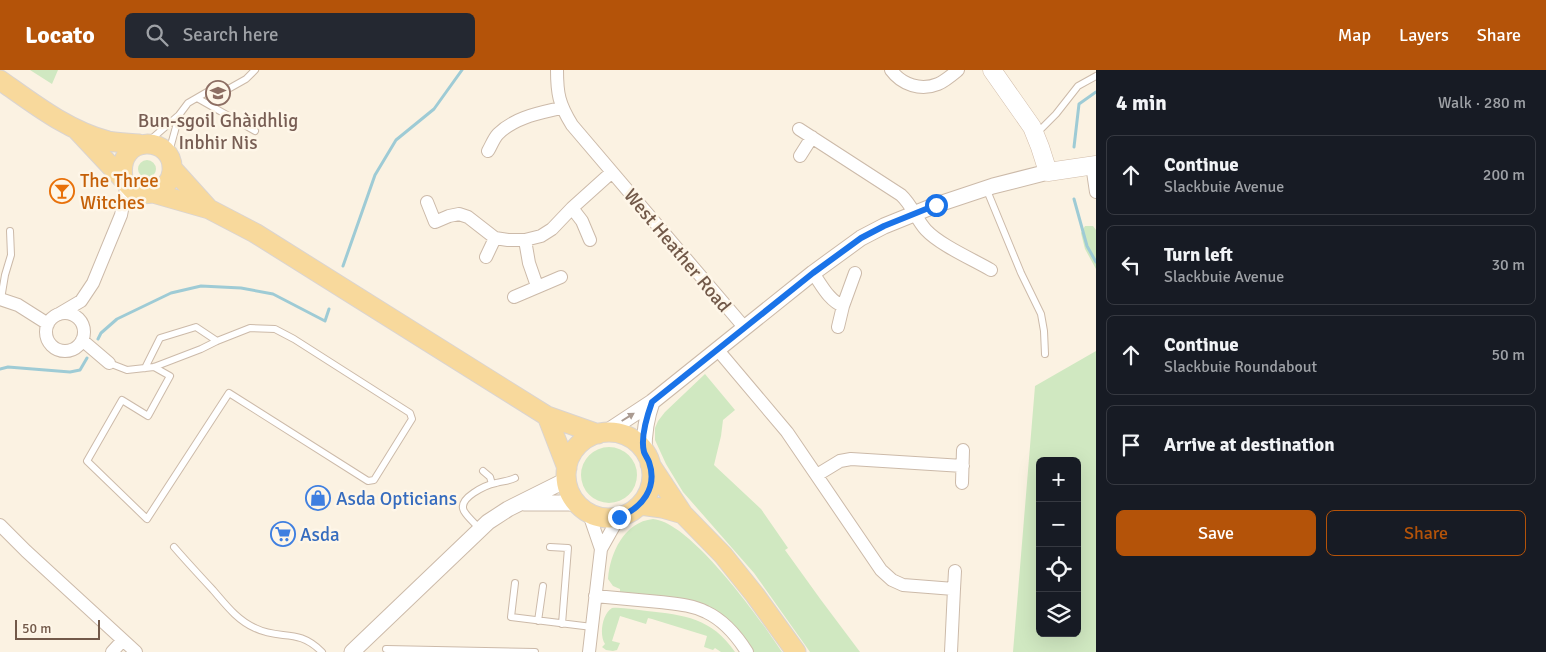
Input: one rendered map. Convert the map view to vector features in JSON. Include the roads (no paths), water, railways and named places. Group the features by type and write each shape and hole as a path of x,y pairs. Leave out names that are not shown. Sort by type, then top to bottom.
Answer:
{"main road":[{"path":"992,70 1032,128 1048,172 1094,165"},
{"path":"0,80 49,114 76,129 109,141 158,146 209,210"},
{"path":"76,129 136,187 209,210 256,233 547,416 602,433 620,434 633,440 647,457 683,514 723,555 755,595 796,652"},
{"path":"143,144 131,148 125,156 121,168 136,187 163,188 171,176 170,162"},
{"path":"547,416 566,474 569,492 583,508 604,518 619,517 630,513 640,505 646,496 652,474 647,457"},
{"path":"566,474 570,456 577,446 587,438 602,433"},
{"path":"640,505 662,508 683,514"}],"street":[{"name":"West Heather Road","path":"557,70 557,89 562,108 572,125 744,327"},
{"path":"891,70 903,81 915,86 928,87 940,83 958,70"},
{"path":"488,151 498,134 516,122 533,114 562,108"},
{"path":"799,129 901,195 926,230 937,239 991,270"},
{"path":"800,156 812,137"},
{"path":"1094,165 1096,192"},
{"name":"West Heather Road","path":"495,238 525,240 540,236 552,229 612,172"},
{"path":"602,433 652,402 744,327 861,238 914,213 986,188 1048,172"},
{"path":"81,301 84,335 82,340 74,348 57,349 49,341 46,329 48,324 54,316 81,301 93,284 120,215 136,187"},
{"path":"120,215 136,187"},
{"path":"427,202 435,222 458,214 468,217 495,238 486,257"},
{"path":"572,208 582,221 590,240"},
{"path":"525,240 529,262 537,286"},
{"path":"813,273 832,299 837,304 843,306"},
{"path":"838,327 843,306 855,274"},
{"path":"514,297 561,277"},
{"path":"0,299 18,305 48,324"},
{"path":"59,314 65,313 76,316 83,325"},
{"path":"82,340 109,363"},
{"path":"717,349 787,432 882,570 892,580 904,585 954,589"},
{"path":"647,457 644,431 652,402"},
{"path":"962,482 963,450"},
{"path":"817,475 840,461 851,460 963,466"},
{"path":"352,652 488,522 566,474"},
{"path":"520,503 583,508 601,549"},
{"path":"589,652 601,549 619,517"},
{"path":"0,525 136,652"},
{"path":"951,652 955,571"},
{"path":"595,596 674,604 706,612 733,633 747,652"},
{"path":"112,652 123,640"}],"lane":[{"path":"143,144 179,115 188,103 207,92 230,88 246,79 255,70"},
{"path":"1035,135 1056,114 1078,86 1096,76"},
{"path":"197,98 255,131"},
{"path":"170,162 179,115"},
{"path":"986,188 1021,273 1041,314 1045,354"},
{"path":"0,299 10,255 10,230"},
{"path":"145,368 160,338 196,327 217,341"},
{"path":"109,363 127,370 154,367 201,350 217,341 250,328 274,329 294,339 410,413 412,418 374,480 368,481 229,393 147,519 87,461 122,400 148,416 170,376 154,367"},
{"path":"483,471 490,477 492,484"},
{"path":"480,529 465,512 463,504 469,496 492,484 510,481 515,478"},
{"path":"550,547 568,548 562,624"},
{"path":"174,548 238,618 256,629 267,633 306,639 322,652"},
{"path":"515,583 511,617 592,627"},
{"path":"538,621 543,586"},
{"path":"386,649 536,652"}],"waterway":[{"path":"343,266 375,175 396,140 434,109 462,70"},
{"path":"1074,147 1079,104 1096,92"},
{"path":"1074,199 1087,246 1096,262"},
{"path":"98,339 101,333 117,319 171,293 201,286 241,288 273,294 325,321 329,309"},
{"path":"0,369 8,367 70,372 80,370 87,358"}],"place":[{"name":"Bun-sgoil Ghàidhlig Inbhir Nis","path":"218,93"},
{"name":"The Three Witches","path":"62,191"},
{"name":"Asda Opticians","path":"318,498"},
{"name":"Asda","path":"283,534"}]}
